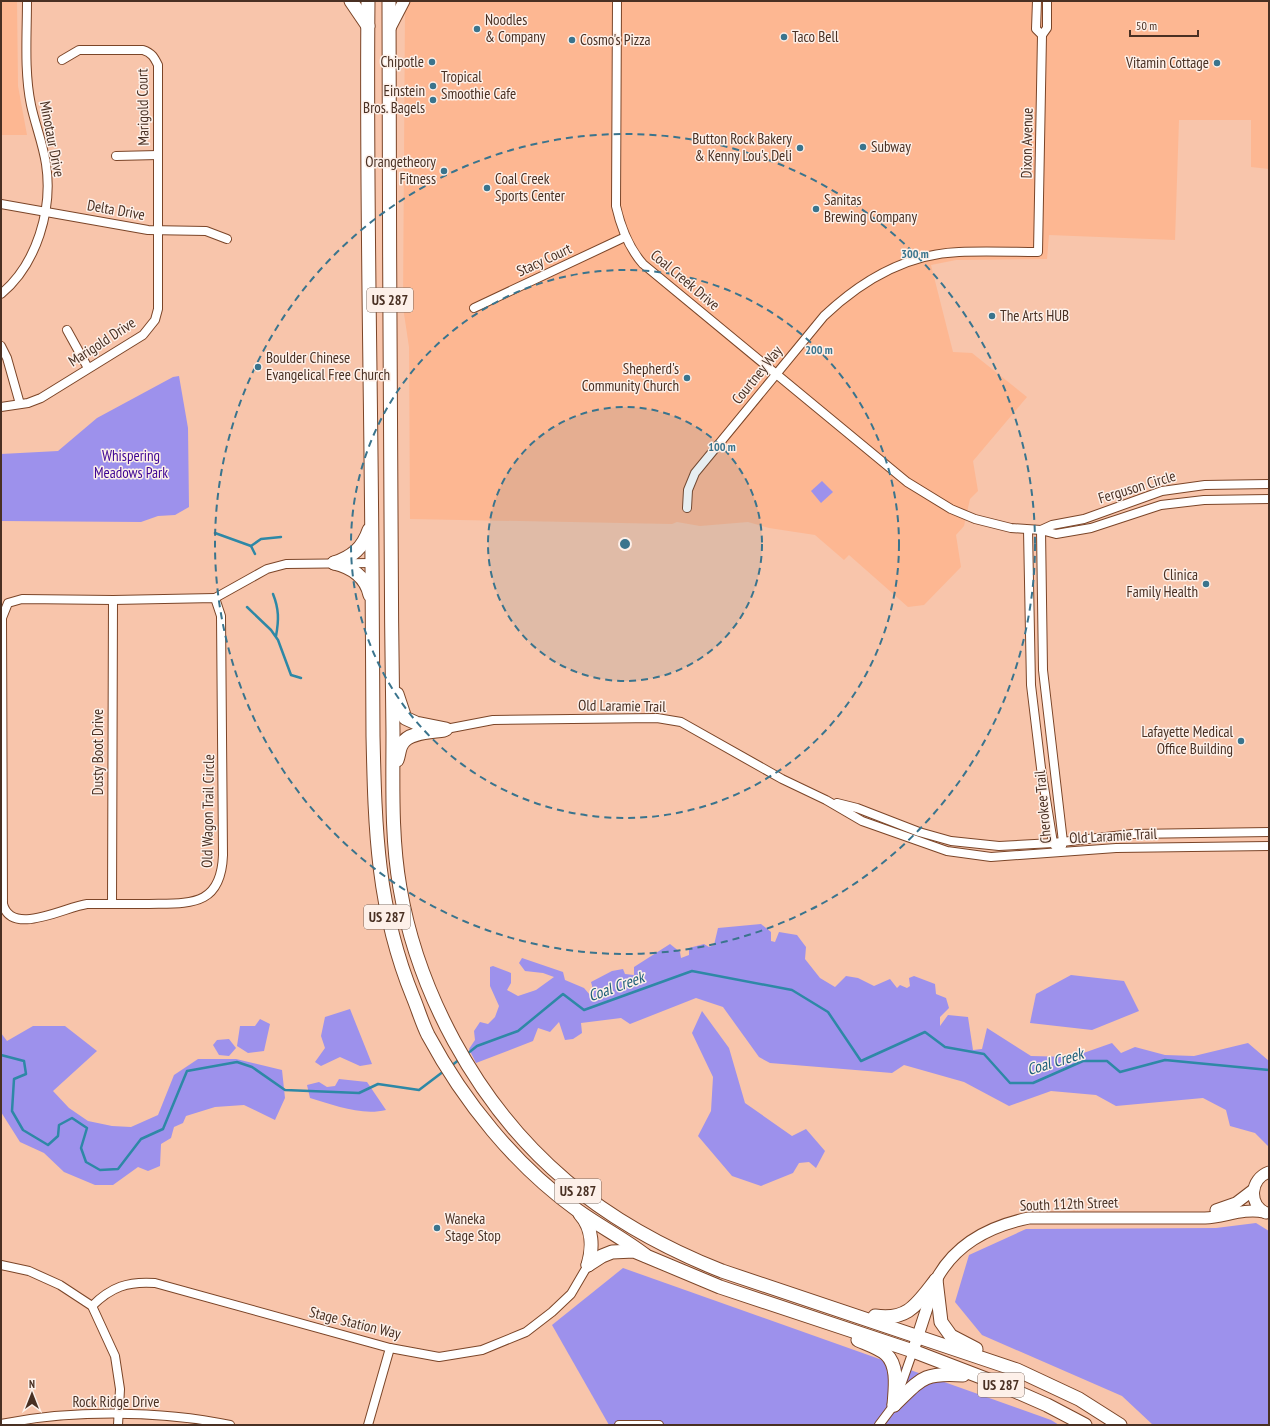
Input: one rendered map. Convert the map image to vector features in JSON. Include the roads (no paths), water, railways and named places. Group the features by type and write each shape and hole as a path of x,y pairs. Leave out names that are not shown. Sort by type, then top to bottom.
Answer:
{"main road":[{"path":"351,1 368,26"},
{"name":"US 287","path":"368,1 370,524 372,563 374,787 380,877 384,904 396,949 426,1032 463,1091 505,1144 529,1169 576,1210 645,1255 720,1287 913,1351 978,1376 1047,1405 1085,1425"},
{"name":"US 287","path":"390,1 391,594 394,820 399,883 403,905 418,959 430,992 444,1021 479,1083 497,1109 539,1156 581,1193 618,1219 675,1251 699,1262 751,1281 1017,1370 1079,1399 1120,1425"},
{"path":"334,563 347,558 358,550 367,538 370,524"},
{"path":"334,563 352,570 359,576 369,592 372,603"},
{"path":"372,563 382,571 391,594"},
{"path":"392,677 405,718 446,729"},
{"path":"393,773 402,743 415,735 446,729"},
{"path":"576,1210 582,1217 590,1234 591,1253 588,1265"},
{"path":"588,1265 602,1256 612,1252 634,1251 645,1255"},
{"path":"847,1312 889,1318 902,1314 913,1308 936,1280"},
{"path":"936,1280 940,1322 952,1336 1017,1370"},
{"path":"819,1320 886,1354 893,1367 895,1384 894,1405"},
{"path":"894,1405 922,1378 944,1374 978,1376"}],"street":[{"name":"Minotaur Drive","path":"1,294 9,288 23,269 34,248 44,212 48,183 46,162 31,104 26,1"},
{"path":"390,30 404,1"},
{"name":"Coal Creek Drive","path":"617,1 616,206 625,237 643,264 880,458"},
{"name":"Dixon Avenue","path":"1037,1 1036,29 1042,35"},
{"name":"Dixon Avenue","path":"1038,252 1042,35 1047,28 1048,1"},
{"name":"Marigold Court","path":"62,60 79,50 143,50 151,53 158,66 159,230"},
{"path":"116,156 158,155"},
{"name":"Delta Drive","path":"1,204 159,230 206,231 227,239"},
{"name":"Marigold Drive","path":"1,407 20,404 41,398 143,335 155,320 158,309 159,230"},
{"name":"Stacy Court","path":"474,308 625,237"},
{"name":"Courtney Way","path":"687,508 688,490 695,473 824,316 844,297 869,280 895,267 929,256 958,252 1038,252"},
{"path":"67,330 88,368"},
{"path":"1,346 7,358 20,404"},
{"name":"Ferguson Circle","path":"880,458 907,482 951,509 988,523 1028,530 1040,530 1056,534 1077,531 1108,523 1155,506 1178,502 1269,499"},
{"name":"Ferguson Circle","path":"1040,530 1052,525 1084,519 1162,491 1205,485 1269,484"},
{"name":"Cherokee Trail","path":"1028,530 1031,685 1041,768 1053,843 1060,853"},
{"name":"Cherokee Trail","path":"1040,530 1043,670 1063,842 1060,853"},
{"name":"Old Wagon Trail Circle","path":"215,598 221,616 223,704 223,855 220,878 212,890 191,903 78,905 44,917 27,920 16,919 4,910 3,904 2,618 8,603 22,599 113,600 215,598 268,569 286,564 372,563"},
{"name":"Dusty Boot Drive","path":"112,904 113,600"},
{"name":"Old Laramie Trail","path":"446,729 494,720 657,718 681,722 782,780 826,800 862,821 947,851 991,857 1116,848 1269,846"},
{"name":"Old Laramie Trail","path":"826,800 857,808 919,832 951,840 999,846 1053,843 1132,834 1269,832"},
{"name":"South 112th Street","path":"1188,1217 1229,1206 1244,1199 1253,1190 1259,1178 1269,1172"},
{"path":"1253,1190 1254,1201 1266,1213"},
{"name":"South 112th Street","path":"913,1351 936,1280 952,1256 969,1242 989,1229 1006,1223 1029,1218 1215,1218 1246,1210 1266,1213"},
{"path":"1,1265 29,1270 60,1284 92,1306 115,1356 120,1389 118,1425"},
{"name":"Stage Station Way","path":"92,1306 107,1293 123,1285 137,1282 155,1283 390,1348 439,1357 482,1350 526,1332 552,1312 571,1294 588,1265"},
{"path":"368,1425 390,1348"},
{"path":"879,1425 894,1405 913,1351"},
{"name":"Rock Ridge Drive","path":"1,1424 19,1420 119,1414 204,1419 230,1425"},
{"path":"619,1425 659,1425"}],"waterway":[{"path":"215,533 251,546 255,554"},
{"path":"251,546 261,539 281,537"},
{"path":"273,594 278,615 276,636"},
{"path":"247,607 271,630 278,640 291,675 301,678"},
{"name":"Coal Creek","path":"467,1054 477,1046 518,1031 563,994 584,1010 692,971 792,990 828,1012 861,1061 925,1032 945,1047 984,1054 1010,1083 1033,1083 1083,1061 1107,1061 1120,1072 1165,1060 1269,1070"},
{"name":"Coal Creek","path":"1,1055 24,1061 26,1074 14,1079 12,1111 23,1130 48,1145 58,1136 59,1125 72,1118 87,1128 81,1148 86,1162 100,1170 118,1169 141,1139 163,1129 187,1071 237,1062 252,1067 285,1090 359,1093 378,1084 419,1090 444,1071"},
{"name":"Coal Creek","path":"451,1066 460,1059"}],"place":[{"name":"Noodles & Company","path":"477,29"},
{"name":"Taco Bell","path":"784,37"},
{"name":"Cosmo's Pizza","path":"572,40"},
{"name":"Chipotle","path":"432,62"},
{"name":"Vitamin Cottage","path":"1217,63"},
{"name":"Tropical Smoothie Cafe","path":"433,86"},
{"name":"Einstein Bros. Bagels","path":"433,100"},
{"name":"Subway","path":"863,147"},
{"name":"Button Rock Bakery & Kenny Lou's Deli","path":"800,148"},
{"name":"Orangetheory Fitness","path":"444,171"},
{"name":"Coal Creek Sports Center","path":"487,188"},
{"name":"Sanitas Brewing Company","path":"816,209"},
{"name":"The Arts HUB","path":"992,316"},
{"name":"Boulder Chinese Evangelical Free Church","path":"258,367"},
{"name":"Shepherd's Community Church","path":"687,378"},
{"name":"Clinica Family Health","path":"1206,584"},
{"name":"Lafayette Medical Office Building","path":"1241,741"},
{"name":"Waneka Stage Stop","path":"437,1228"}],"park label":[{"name":"Whispering Meadows Park","path":"131,464"}]}
